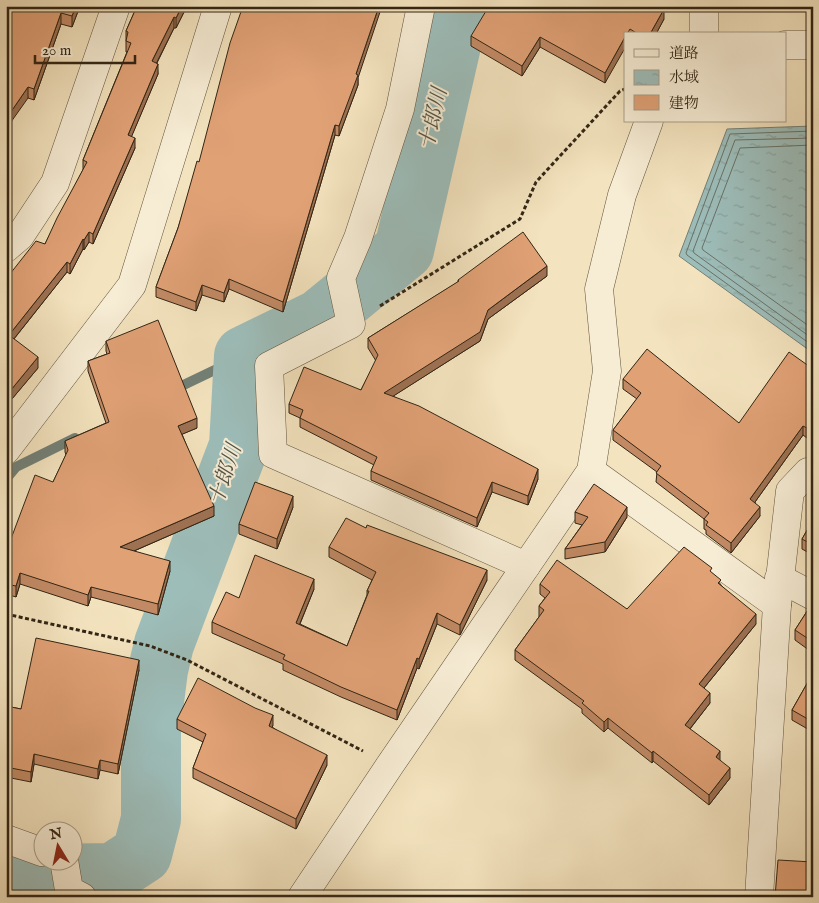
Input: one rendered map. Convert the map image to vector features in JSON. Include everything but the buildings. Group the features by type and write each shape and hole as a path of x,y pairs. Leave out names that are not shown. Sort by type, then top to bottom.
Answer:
{"street":[{"path":"6,248 20,236 55,183 116,6"},
{"path":"6,450 132,285 218,6"},
{"path":"421,6 400,109 358,238 340,278 351,324 269,366 273,454 526,566"},
{"path":"704,6 704,32"},
{"path":"786,45 813,44"},
{"path":"302,897 591,471 607,371 599,289 622,195 649,122"},
{"path":"591,471 777,604"},
{"path":"759,897 777,604 790,492 808,472"},
{"path":"780,578 813,596"},
{"path":"6,840 64,873"}],"path":[{"path":"351,324 520,219 536,182 620,91 624,89"},
{"path":"6,614 150,646 187,660 390,765"}],"water":[{"path":"813,126 813,353 679,256 727,129"}],"waterway":[{"name":"十郎川","path":"6,884 44,874 113,873 142,854 151,819 151,725 158,670 164,644 239,446 244,356 320,319 404,250 460,6"},
{"path":"171,391 244,356"},
{"path":"6,479 16,467 75,438"}]}
